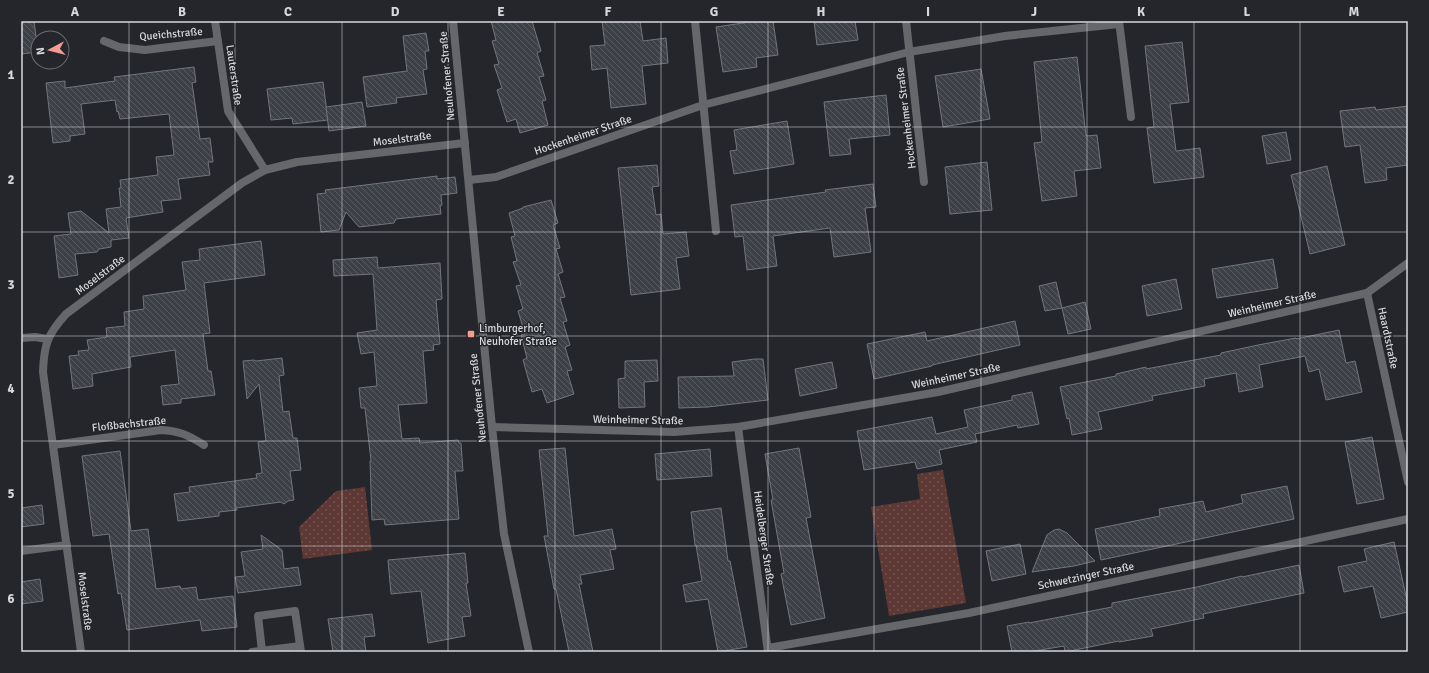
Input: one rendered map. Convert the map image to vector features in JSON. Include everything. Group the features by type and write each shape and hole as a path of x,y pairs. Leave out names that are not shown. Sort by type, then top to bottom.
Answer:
{"street":[{"name":"Lauterstraße","path":"215,21 228,111 265,170"},
{"name":"Neuhofener Straße","path":"453,21 492,427 504,534 529,652"},
{"path":"695,21 716,231"},
{"name":"Hockenheimer Straße","path":"906,21 924,182"},
{"name":"Hockenheimer Straße","path":"469,180 496,177 703,106 910,52 1005,36 1119,23 1130,117"},
{"name":"Queichstraße","path":"104,41 119,47 145,50 218,41"},
{"name":"Moselstraße","path":"80,652 43,372 43,356 47,339 55,326 66,314 242,183 265,170 297,162 465,143"},
{"name":"Weinheimer Straße","path":"492,427 674,432 738,428 938,392 1367,293 1408,262"},
{"name":"Haardtstraße","path":"1367,293 1408,482"},
{"path":"21,338 35,337 47,339"},
{"name":"Heidelberger Straße","path":"738,428 768,650"},
{"name":"Floßbachstraße","path":"53,445 161,430 173,431 188,435 204,445"},
{"name":"Schwetzinger Straße","path":"768,650 969,613 1408,519"},
{"path":"21,551 67,545"},
{"path":"252,652 300,649 295,611 258,616 262,651"}],"shaded area":[{"path":"943,470 966,603 889,616 871,507 920,499 917,474"},
{"path":"365,487 372,550 303,559 299,527 336,491"}],"building":[{"path":"21,21 34,21 35,30 30,30 30,53 21,54"},
{"path":"491,21 532,21 541,51 537,53 544,76 539,77 546,100 542,101 548,125 520,133 516,119 507,122 497,90 502,88 494,65 499,64 492,41 496,40"},
{"path":"602,21 640,21 643,41 666,38 668,63 642,66 646,104 611,108 607,68 592,70 590,46 605,45"},
{"path":"756,21 773,21 778,55 756,58 757,67 723,72 716,27"},
{"path":"814,21 855,21 858,40 817,45"},
{"path":"426,33 429,51 425,51 427,69 423,70 427,94 396,98 397,103 367,107 363,77 407,71 403,36"},
{"path":"1182,42 1189,102 1170,104 1176,151 1200,148 1204,177 1154,183 1147,128 1154,127 1145,46"},
{"path":"1077,57 1086,136 1097,135 1101,168 1074,171 1077,196 1042,201 1034,143 1042,142 1034,62"},
{"path":"194,67 196,82 192,83 200,139 210,138 213,162 208,162 210,175 178,179 181,199 161,201 163,212 126,218 129,238 111,240 111,247 99,249 97,252 75,254 78,275 59,278 54,236 71,234 68,213 81,211 109,233 106,209 121,207 119,188 121,188 120,180 158,175 156,157 174,155 169,114 120,119 115,100 81,104 85,134 70,136 70,141 53,143 46,83 65,81 65,88 115,81 114,77"},
{"path":"981,69 990,119 943,127 935,76"},
{"path":"323,82 328,120 293,124 292,118 271,120 267,89"},
{"path":"886,95 890,135 849,139 851,154 830,156 824,102"},
{"path":"362,102 366,126 329,131 326,107"},
{"path":"1408,106 1408,165 1386,168 1387,180 1365,183 1360,145 1345,147 1340,111 1375,107 1376,110"},
{"path":"787,121 794,164 734,174 730,151 737,150 734,130"},
{"path":"1286,132 1291,160 1267,164 1262,136"},
{"path":"987,162 992,210 950,214 945,167"},
{"path":"657,165 659,186 652,187 656,215 661,214 663,234 686,232 689,256 676,258 680,289 631,295 618,168"},
{"path":"1327,166 1345,245 1310,254 1291,175"},
{"path":"437,176 437,179 455,177 457,193 441,195 441,214 396,219 394,223 359,227 346,212 339,230 321,232 317,194 326,193 325,190"},
{"path":"873,184 876,207 865,208 871,252 834,257 830,228 773,236 777,266 747,270 743,236 735,237 731,205"},
{"path":"551,200 558,223 553,225 560,248 556,249 563,272 558,274 565,297 560,298 567,321 563,322 570,345 565,347 572,370 567,371 574,394 547,403 542,389 532,392 523,360 527,358 521,335 525,334 518,311 523,309 516,286 521,285 513,262 517,261 511,237 515,236 509,213 523,207"},
{"path":"261,241 265,275 204,283 210,333 203,334 208,371 211,371 215,395 181,399 181,403 163,405 161,386 179,384 175,350 130,357 131,367 92,374 93,386 73,389 69,356 79,355 78,351 89,350 87,340 107,337 106,328 125,326 124,312 144,309 143,296 186,290 182,262 200,260 199,249"},
{"path":"377,257 378,268 440,263 442,299 436,300 440,344 433,345 434,350 423,351 427,403 398,405 402,439 419,438 420,443 458,440 459,443 461,443 463,471 455,471 459,519 385,525 384,519 372,520 371,461 365,408 361,408 359,388 377,386 374,352 361,354 357,333 377,330 373,274 334,276 333,260"},
{"path":"1273,259 1278,288 1217,298 1212,269"},
{"path":"1176,279 1182,309 1147,316 1142,286"},
{"path":"1056,282 1062,308 1045,311 1039,286"},
{"path":"1085,302 1091,329 1068,334 1062,308"},
{"path":"1015,321 1020,345 874,379 867,344 925,332 927,341"},
{"path":"1339,330 1346,363 1355,361 1362,392 1326,400 1319,369 1309,372 1305,356 1259,365 1263,387 1239,392 1236,373 1204,379 1205,386 1152,396 1153,400 1098,412 1102,429 1072,435 1069,418 1067,419 1060,387 1116,376 1116,374 1146,367 1146,369 1221,355 1221,353 1258,345"},
{"path":"282,358 284,375 279,376 283,412 289,411 293,438 297,438 301,470 290,471 294,500 288,501 284,504 281,502 236,508 237,510 219,512 219,516 178,521 174,494 190,492 189,487 257,478 256,474 262,473 258,442 266,441 259,384 247,399 243,361"},
{"path":"763,359 768,400 708,407 679,408 678,377 734,376 732,362"},
{"path":"657,360 658,381 644,382 645,407 619,408 618,379 625,378 625,361"},
{"path":"832,362 837,388 800,396 795,369"},
{"path":"1032,392 1039,424 1018,428 1017,425 975,434 977,442 939,450 942,464 917,469 915,462 864,470 857,431 932,417 936,434 968,427 964,410 1012,400 1012,396"},
{"path":"1372,437 1384,499 1357,504 1345,442"},
{"path":"565,448 574,536 612,529 616,549 610,550 614,569 580,575 582,584 579,584 593,652 569,652 556,589 554,589 544,536 548,536 539,450"},
{"path":"799,448 811,517 806,518 825,618 791,625 781,574 784,573 771,500 773,500 765,454"},
{"path":"710,449 712,476 657,480 655,454"},
{"path":"120,451 131,531 148,529 156,589 180,586 181,589 196,587 198,600 233,596 237,627 202,631 200,620 127,630 121,593 118,594 109,534 93,536 82,456"},
{"path":"1287,486 1294,519 1101,560 1095,529 1160,516 1159,509 1203,501 1206,512 1243,503 1241,495"},
{"path":"42,505 44,524 21,527 21,508"},
{"path":"721,508 728,561 730,561 747,647 718,652 708,599 686,602 683,585 702,581 695,545 691,512"},
{"path":"1059,529 1067,533 1095,561 1074,566 1032,572 1047,535 1054,530"},
{"path":"261,535 282,550 284,569 298,567 301,585 238,593 235,577 245,576 241,552 263,549"},
{"path":"1394,542 1408,605 1408,612 1381,618 1373,586 1344,592 1338,567 1367,561 1364,549"},
{"path":"1020,544 1026,574 992,581 986,551"},
{"path":"465,553 468,583 466,583 471,616 462,617 465,636 428,643 421,591 391,594 388,560"},
{"path":"1299,565 1304,593 1203,614 1204,618 1151,629 1153,636 1065,652 1064,646 1029,652 1012,652 1007,626 1112,607 1112,603 1197,587 1242,576"},
{"path":"40,579 43,601 21,604 21,582"},
{"path":"372,614 375,636 364,637 366,652 333,652 328,619"}],"place":[{"name":"Limburgerhof, Neuhofer Straße","path":"471,334"}]}
